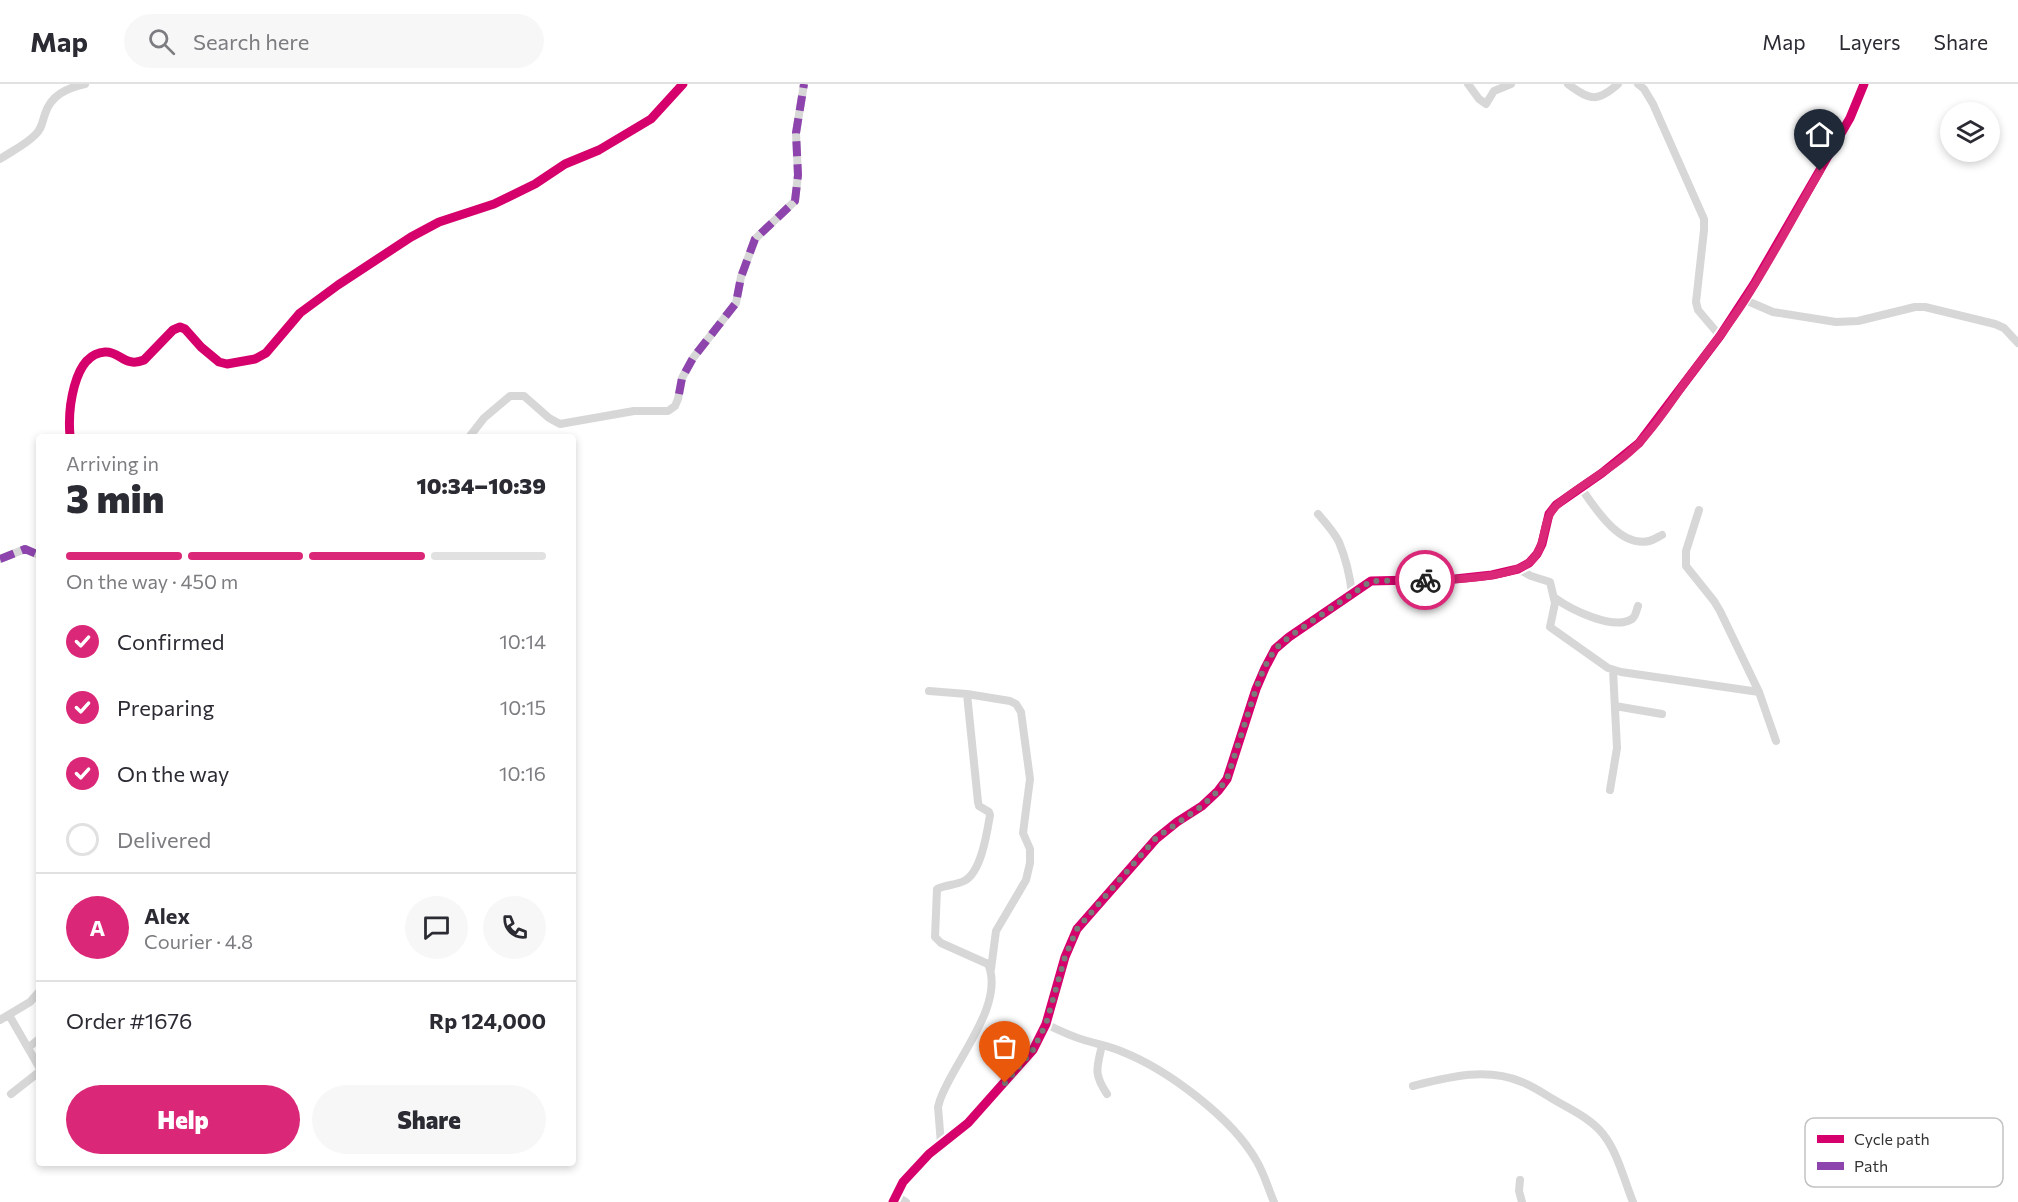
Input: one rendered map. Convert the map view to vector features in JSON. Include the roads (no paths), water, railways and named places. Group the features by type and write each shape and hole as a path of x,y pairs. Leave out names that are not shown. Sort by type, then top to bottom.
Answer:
{"street":[{"path":"0,159 35,136 42,125 49,105 62,92 85,84"},
{"path":"70,434 75,385 80,371 93,357 108,352 130,362 144,360 173,330 180,327 219,362 227,364 255,359 266,353 300,313 411,237 439,222 494,204 535,184 565,164 599,150 651,119 683,84"},
{"path":"472,434 484,418 514,394 527,398 549,418 560,424 634,411 668,411 675,406 682,378 693,358 736,303 741,277 755,239 795,201 798,175 796,133 804,84"},
{"path":"1468,84 1478,98 1486,104 1494,91 1511,84"},
{"path":"1568,84 1597,98 1605,96 1618,84"},
{"path":"1638,84 1653,104 1704,219 1696,302 1698,310 1720,336"},
{"path":"906,1202 894,1199 903,1182 941,1144 968,1123 1033,1050 1046,1024 1065,957 1077,929 1156,838 1202,806 1227,779 1256,689 1275,649 1371,581 1455,579 1492,575 1518,569 1529,563 1542,544 1549,514 1556,505 1639,443 1720,336 1745,300 1850,118 1864,84"},
{"path":"1745,300 1779,313 1836,322 1858,321 1915,307 1936,308 1995,324 2004,328 2018,343"},
{"path":"1581,488 1601,516 1619,534 1642,542 1662,535"},
{"path":"1699,510 1686,551 1686,566 1714,601 1759,692 1776,741"},
{"path":"1318,514 1339,542 1345,564 1349,569 1352,594"},
{"path":"0,559 25,549 36,554"},
{"path":"1518,569 1550,582 1555,598 1550,627 1613,670 1759,692"},
{"path":"1555,598 1572,610 1612,622 1631,619 1638,606"},
{"path":"1610,790 1617,748 1613,670"},
{"path":"929,691 1010,701 1018,706 1029,770 1029,796 1023,833 1030,849 1028,873 996,931 991,988 986,1009 940,1100 938,1107 941,1144"},
{"path":"967,694 978,802 979,806 990,815 979,862 972,875 962,882 937,889 935,937 941,943 988,964 991,971"},
{"path":"1615,706 1662,714"},
{"path":"0,1020 30,1002 36,995"},
{"path":"9,1015 36,1061"},
{"path":"1046,1024 1069,1035 1122,1051 1145,1062 1192,1093 1230,1126 1257,1161 1274,1202"},
{"path":"29,1047 36,1041"},
{"path":"1102,1045 1096,1072 1107,1094"},
{"path":"11,1094 36,1074"},
{"path":"1413,1086 1475,1074 1496,1075 1522,1082 1573,1110 1604,1135 1633,1202"},
{"path":"1520,1180 1519,1191 1522,1202"}]}
